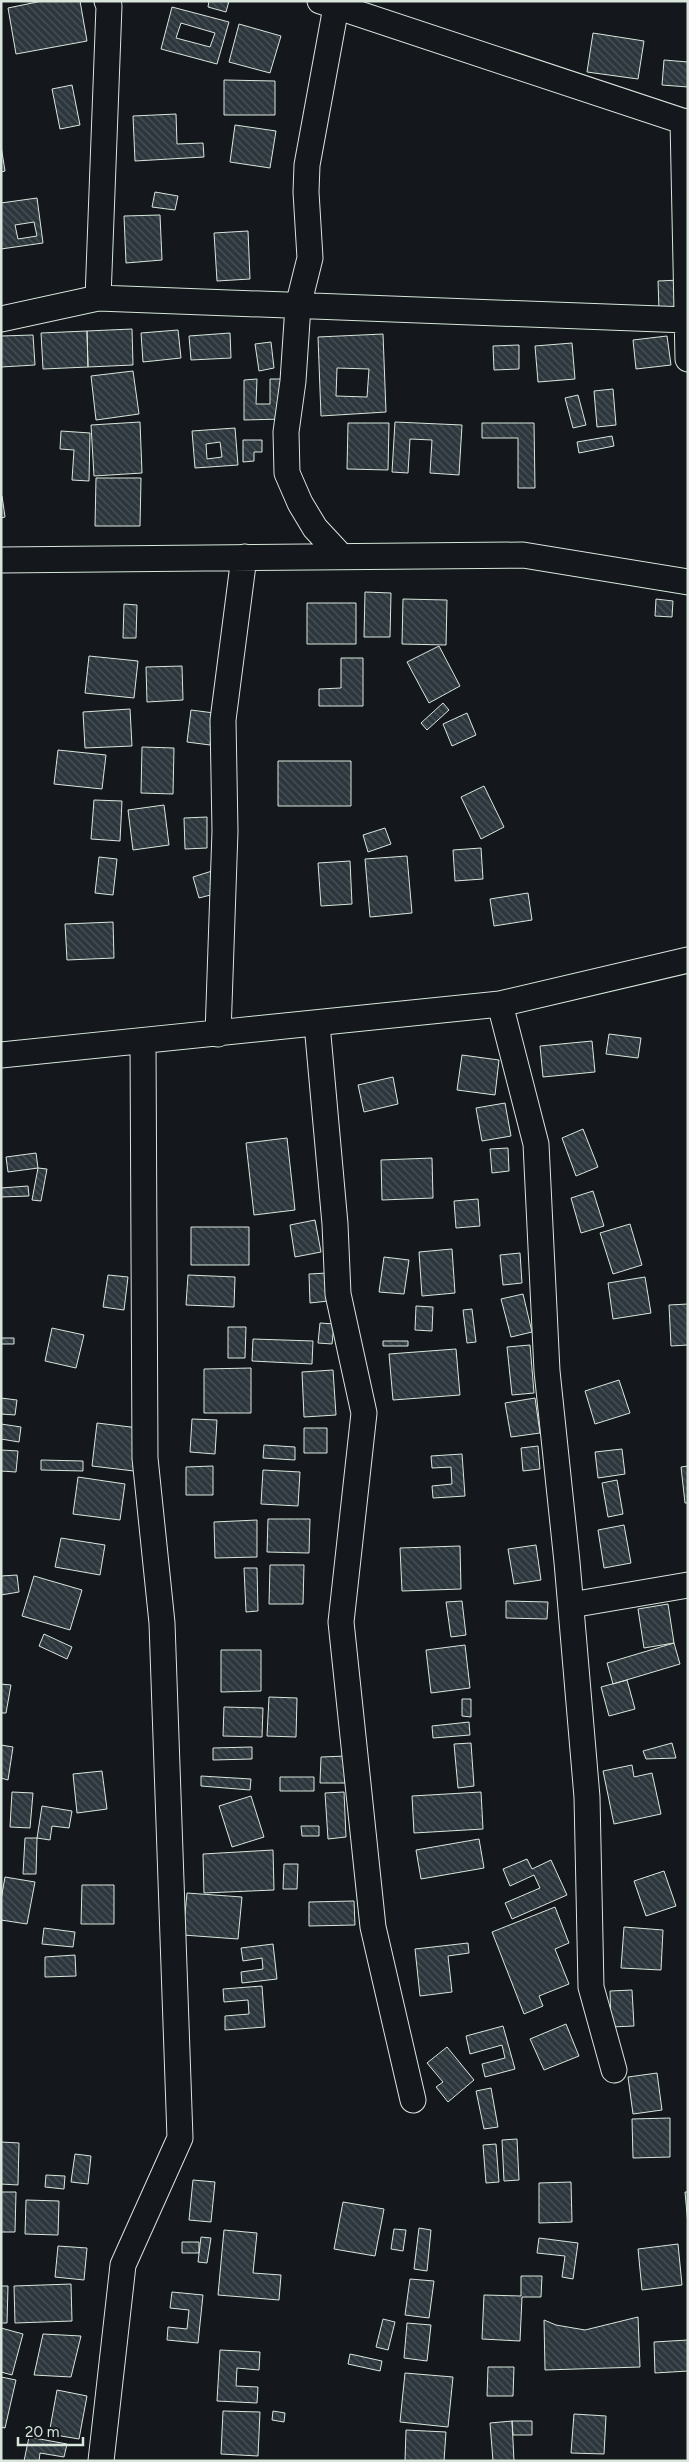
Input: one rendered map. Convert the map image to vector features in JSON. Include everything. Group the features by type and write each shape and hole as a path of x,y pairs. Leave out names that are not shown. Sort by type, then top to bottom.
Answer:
{"street":[{"path":"98,298 109,6 107,1"},
{"path":"341,556 315,528 300,502 287,473 286,432 293,381 298,306 310,258 306,192 307,165 328,4 685,122 688,359"},
{"path":"1,319 98,298 687,320"},
{"path":"1,560 524,555 688,582"},
{"path":"218,1034 225,831 223,720 244,557"},
{"path":"1,1055 500,1004 688,960"},
{"path":"500,1004 536,1144 547,1371 571,1605 587,1797 591,1987 614,2070"},
{"path":"317,1024 335,1224 338,1294 364,1413 341,1622 373,1927 413,2100"},
{"path":"101,2461 123,2265 180,2138 162,1623 145,1458 143,1041"},
{"path":"571,1605 688,1585"}],"building":[{"path":"42,1 80,1 87,41 16,54 8,8"},
{"path":"209,1 229,1 226,12 208,7"},
{"path":"172,7 229,22 217,64 161,49","holes":["181,23 215,33 210,47 176,38"]},
{"path":"239,24 281,36 270,73 229,62"},
{"path":"593,33 644,41 638,79 587,72"},
{"path":"664,60 688,62 688,87 662,85"},
{"path":"224,80 275,81 275,115 224,115"},
{"path":"72,85 80,125 60,129 52,89"},
{"path":"176,114 177,144 203,143 204,157 135,161 133,116"},
{"path":"235,125 276,131 270,168 230,162"},
{"path":"1,146 5,171 1,172"},
{"path":"155,192 178,196 175,210 152,207"},
{"path":"37,198 43,243 1,249 1,203","holes":["34,222 37,236 18,239 15,225"]},
{"path":"160,215 162,260 126,263 124,216"},
{"path":"248,231 250,279 217,281 214,233"},
{"path":"680,280 682,307 659,309 658,281"},
{"path":"132,329 133,365 88,367 87,331"},
{"path":"178,330 181,358 143,362 141,333"},
{"path":"87,331 88,367 43,369 41,333"},
{"path":"230,333 231,358 191,360 189,336"},
{"path":"383,334 386,412 321,416 318,337","holes":["337,368 369,369 367,397 336,396"]},
{"path":"33,335 35,365 1,367 1,336"},
{"path":"667,336 671,365 636,369 633,340"},
{"path":"271,342 274,368 259,371 255,344"},
{"path":"572,343 575,379 538,382 535,346"},
{"path":"519,345 519,369 494,370 493,346"},
{"path":"133,371 139,414 96,420 91,376"},
{"path":"257,379 256,404 270,404 270,379 283,379 283,419 244,420 244,380"},
{"path":"613,389 616,425 597,427 594,391"},
{"path":"578,395 586,425 573,428 565,398"},
{"path":"140,422 142,473 94,476 91,425"},
{"path":"395,422 462,425 459,475 430,473 432,440 410,439 408,473 392,472"},
{"path":"348,423 389,423 388,470 347,469"},
{"path":"482,423 534,423 535,488 518,488 518,438 482,438"},
{"path":"235,428 238,465 195,468 192,431","holes":["220,442 222,457 207,459 206,444"]},
{"path":"61,431 90,433 89,481 72,480 74,450 60,449"},
{"path":"612,436 614,446 579,453 577,442"},
{"path":"243,440 262,440 262,452 254,452 254,461 243,462"},
{"path":"96,478 141,478 140,526 95,526"},
{"path":"1,497 5,517 1,518"},
{"path":"365,592 391,593 390,637 364,637"},
{"path":"403,599 447,600 446,645 402,644"},
{"path":"656,599 673,601 672,617 655,616"},
{"path":"307,603 356,603 356,644 307,644"},
{"path":"124,604 137,605 136,638 123,638"},
{"path":"439,646 460,686 429,703 407,662"},
{"path":"89,656 138,661 134,698 85,693"},
{"path":"341,658 363,658 363,706 319,706 319,689 341,688"},
{"path":"182,666 183,700 147,702 146,667"},
{"path":"443,703 449,710 427,730 421,723"},
{"path":"130,709 132,746 85,748 83,712"},
{"path":"191,710 214,713 210,745 187,742"},
{"path":"467,713 476,735 452,746 443,724"},
{"path":"142,747 174,748 173,794 141,793"},
{"path":"58,750 106,755 102,789 54,784"},
{"path":"278,761 351,761 351,806 278,806"},
{"path":"484,786 504,827 481,839 461,797"},
{"path":"94,800 122,801 120,841 91,839"},
{"path":"164,805 169,845 133,850 128,810"},
{"path":"207,817 207,848 185,849 184,818"},
{"path":"385,828 391,844 368,852 363,835"},
{"path":"481,848 483,879 455,881 453,850"},
{"path":"407,856 412,913 370,917 365,859"},
{"path":"99,857 117,859 113,895 95,893"},
{"path":"350,861 352,904 321,906 318,863"},
{"path":"212,871 218,893 199,898 193,877"},
{"path":"528,893 532,920 494,926 490,899"},
{"path":"113,922 114,958 67,960 65,924"},
{"path":"609,1034 641,1038 638,1058 606,1054"},
{"path":"592,1041 595,1072 543,1077 540,1046"},
{"path":"462,1055 499,1060 495,1095 457,1090"},
{"path":"393,1077 398,1104 364,1112 358,1085"},
{"path":"505,1103 511,1136 482,1141 476,1108"},
{"path":"583,1129 598,1167 576,1176 562,1138"},
{"path":"287,1138 295,1210 254,1215 246,1143"},
{"path":"508,1148 509,1171 492,1173 490,1149"},
{"path":"36,1153 38,1168 8,1172 6,1157"},
{"path":"432,1158 433,1198 382,1200 381,1160"},
{"path":"38,1168 47,1169 41,1201 32,1200"},
{"path":"28,1186 29,1196 1,1197 1,1188"},
{"path":"593,1191 604,1226 581,1233 571,1198"},
{"path":"478,1199 480,1226 456,1228 454,1201"},
{"path":"315,1220 321,1252 295,1257 290,1225"},
{"path":"630,1224 642,1265 613,1274 600,1233"},
{"path":"191,1227 249,1227 249,1265 191,1265"},
{"path":"452,1249 455,1293 422,1296 419,1252"},
{"path":"520,1253 522,1283 503,1285 500,1255"},
{"path":"384,1257 409,1260 404,1294 379,1292"},
{"path":"327,1273 328,1301 310,1303 309,1274"},
{"path":"108,1275 128,1277 124,1310 103,1307"},
{"path":"188,1275 235,1277 234,1307 186,1305"},
{"path":"645,1277 651,1313 613,1319 608,1283"},
{"path":"523,1294 532,1332 511,1337 501,1299"},
{"path":"688,1304 688,1345 671,1346 669,1305"},
{"path":"416,1306 433,1307 432,1331 415,1330"},
{"path":"472,1309 476,1342 467,1343 463,1310"},
{"path":"320,1323 334,1324 332,1344 318,1343"},
{"path":"228,1327 246,1327 245,1358 228,1358"},
{"path":"52,1328 84,1335 76,1368 45,1361"},
{"path":"1,1338 14,1338 14,1344 1,1344"},
{"path":"253,1339 313,1341 312,1364 252,1361"},
{"path":"383,1341 408,1341 408,1346 383,1346"},
{"path":"530,1345 534,1393 512,1395 507,1347"},
{"path":"456,1349 460,1395 393,1400 389,1354"},
{"path":"251,1368 251,1413 204,1413 204,1369"},
{"path":"333,1370 336,1415 304,1417 302,1372"},
{"path":"619,1380 630,1413 595,1424 585,1391"},
{"path":"1,1398 17,1400 15,1415 1,1414"},
{"path":"535,1398 540,1433 511,1437 505,1403"},
{"path":"192,1419 217,1420 215,1454 190,1452"},
{"path":"97,1423 139,1428 134,1471 92,1466"},
{"path":"1,1424 21,1427 19,1442 1,1439"},
{"path":"304,1428 327,1428 327,1453 304,1453"},
{"path":"264,1445 295,1447 295,1460 263,1458"},
{"path":"538,1446 540,1469 523,1471 521,1448"},
{"path":"622,1449 625,1474 598,1478 595,1452"},
{"path":"1,1450 18,1451 16,1472 1,1471"},
{"path":"462,1454 465,1496 433,1498 432,1486 452,1484 451,1467 432,1468 431,1456"},
{"path":"41,1460 83,1461 83,1471 41,1470"},
{"path":"213,1466 213,1495 186,1495 186,1467"},
{"path":"688,1466 688,1503 685,1503 681,1467"},
{"path":"263,1470 300,1472 298,1506 261,1504"},
{"path":"78,1477 125,1484 120,1520 73,1514"},
{"path":"617,1480 623,1514 608,1517 602,1483"},
{"path":"268,1519 310,1519 309,1553 267,1552"},
{"path":"257,1520 257,1557 215,1558 214,1522"},
{"path":"624,1525 631,1563 604,1568 598,1530"},
{"path":"61,1538 105,1545 100,1575 55,1567"},
{"path":"536,1545 541,1580 514,1584 508,1549"},
{"path":"460,1546 461,1589 402,1591 400,1548"},
{"path":"270,1565 304,1565 303,1604 269,1604"},
{"path":"244,1568 257,1568 258,1611 246,1612"},
{"path":"17,1575 19,1592 1,1595 1,1576"},
{"path":"34,1576 82,1590 70,1630 22,1616"},
{"path":"462,1601 466,1635 451,1637 446,1602"},
{"path":"506,1601 548,1602 547,1619 506,1618"},
{"path":"668,1604 674,1643 644,1648 638,1609"},
{"path":"44,1634 72,1647 67,1659 39,1646"},
{"path":"674,1643 680,1664 613,1684 607,1663"},
{"path":"465,1645 470,1688 431,1693 426,1650"},
{"path":"221,1650 261,1650 261,1691 221,1692"},
{"path":"627,1680 635,1709 609,1716 601,1687"},
{"path":"1,1684 11,1685 6,1713 1,1713"},
{"path":"269,1697 297,1698 296,1737 267,1736"},
{"path":"462,1699 471,1699 471,1717 462,1716"},
{"path":"224,1707 263,1708 262,1737 223,1736"},
{"path":"469,1722 470,1735 433,1738 432,1726"},
{"path":"471,1743 474,1786 458,1788 454,1744"},
{"path":"672,1743 676,1758 646,1759 643,1751"},
{"path":"1,1745 13,1747 8,1780 1,1778"},
{"path":"252,1747 252,1759 213,1760 213,1748"},
{"path":"346,1756 345,1783 320,1783 321,1757"},
{"path":"632,1765 634,1777 652,1773 661,1814 614,1824 603,1771"},
{"path":"102,1771 107,1809 77,1813 73,1774"},
{"path":"201,1776 251,1779 250,1790 201,1786"},
{"path":"280,1777 314,1777 314,1791 280,1791"},
{"path":"12,1792 33,1793 30,1828 10,1827"},
{"path":"344,1792 346,1837 328,1839 325,1793"},
{"path":"481,1792 483,1829 414,1833 412,1796"},
{"path":"251,1796 264,1837 232,1847 219,1806"},
{"path":"42,1806 72,1811 69,1828 52,1826 50,1840 37,1838"},
{"path":"301,1826 319,1826 319,1836 302,1836"},
{"path":"25,1838 37,1838 36,1874 23,1874"},
{"path":"479,1839 484,1868 421,1879 416,1850"},
{"path":"273,1850 274,1890 204,1893 203,1854"},
{"path":"527,1859 532,1869 551,1860 567,1895 512,1919 505,1903 540,1888 534,1875 510,1886 503,1869"},
{"path":"284,1864 298,1864 297,1889 283,1889"},
{"path":"664,1871 676,1906 646,1916 634,1881"},
{"path":"5,1877 35,1882 27,1924 1,1920 1,1900"},
{"path":"82,1885 114,1885 114,1924 81,1924"},
{"path":"187,1893 242,1897 238,1939 183,1935"},
{"path":"354,1901 355,1925 309,1926 309,1902"},
{"path":"555,1907 569,1943 555,1949 569,1984 539,1996 543,2006 524,2014 492,1932"},
{"path":"624,1927 663,1930 661,1970 621,1968"},
{"path":"44,1928 75,1932 73,1947 42,1944"},
{"path":"468,1943 469,1953 448,1956 452,1992 420,1996 415,1949"},
{"path":"273,1944 277,1979 242,1983 241,1972 263,1969 262,1958 243,1961 241,1948"},
{"path":"75,1955 76,1976 45,1977 45,1957"},
{"path":"262,1986 265,2027 225,2030 225,2016 249,2014 248,2000 224,2002 223,1989"},
{"path":"632,1990 634,2026 611,2027 610,1991"},
{"path":"566,2024 579,2056 544,2070 530,2039"},
{"path":"503,2026 515,2069 485,2077 482,2064 505,2058 502,2045 470,2054 466,2036"},
{"path":"447,2047 474,2080 448,2102 436,2087 443,2082 427,2063"},
{"path":"657,2073 662,2110 633,2114 628,2077"},
{"path":"491,2088 498,2127 484,2129 476,2091"},
{"path":"670,2118 670,2157 633,2158 632,2119"},
{"path":"517,2139 519,2180 504,2181 502,2140"},
{"path":"1,2142 19,2143 18,2185 1,2184"},
{"path":"496,2144 499,2182 486,2183 483,2145"},
{"path":"75,2154 91,2156 88,2184 71,2182"},
{"path":"46,2175 65,2176 64,2189 45,2187"},
{"path":"193,2180 215,2182 211,2222 189,2220"},
{"path":"571,2182 572,2222 539,2223 539,2183"},
{"path":"1,2192 16,2192 15,2232 1,2232"},
{"path":"685,2192 688,2192 688,2225"},
{"path":"26,2200 59,2201 58,2235 25,2234"},
{"path":"343,2202 384,2209 375,2256 334,2249"},
{"path":"419,2228 431,2230 427,2271 414,2269"},
{"path":"394,2229 406,2230 403,2251 391,2249"},
{"path":"224,2230 257,2233 253,2273 281,2275 279,2300 218,2295"},
{"path":"201,2237 211,2238 207,2263 198,2262"},
{"path":"539,2238 578,2243 573,2279 562,2277 565,2256 537,2253"},
{"path":"182,2242 199,2242 199,2253 182,2253"},
{"path":"678,2244 682,2285 642,2290 638,2249"},
{"path":"58,2246 87,2248 84,2280 55,2277"},
{"path":"521,2276 542,2276 541,2297 522,2297 520,2341 482,2339 484,2295 521,2296"},
{"path":"410,2279 434,2281 429,2318 405,2315"},
{"path":"71,2284 72,2321 15,2323 14,2286"},
{"path":"1,2286 8,2286 7,2323 1,2323"},
{"path":"172,2292 203,2295 198,2343 167,2340 168,2327 187,2329 189,2310 170,2308"},
{"path":"638,2317 640,2367 545,2370 544,2320 556,2325 585,2330"},
{"path":"383,2319 395,2322 388,2350 376,2347"},
{"path":"407,2323 431,2325 427,2361 404,2358"},
{"path":"1,2328 23,2334 12,2375 1,2372"},
{"path":"43,2334 81,2336 71,2377 34,2375"},
{"path":"688,2340 688,2371 655,2373 654,2342"},
{"path":"220,2350 260,2352 259,2370 237,2368 236,2386 258,2387 257,2403 217,2401"},
{"path":"350,2354 382,2361 380,2371 348,2364"},
{"path":"488,2367 514,2367 513,2396 487,2396"},
{"path":"405,2373 453,2377 448,2427 400,2422"},
{"path":"1,2377 16,2380 5,2428 1,2427"},
{"path":"57,2390 87,2396 79,2439 49,2434"},
{"path":"223,2411 260,2412 258,2456 221,2454"},
{"path":"273,2411 285,2413 284,2422 272,2420"},
{"path":"574,2414 606,2416 604,2454 571,2453"},
{"path":"512,2421 532,2421 532,2435 513,2435"},
{"path":"512,2421 514,2461 493,2461 490,2423"},
{"path":"406,2430 446,2432 444,2461 405,2461"},
{"path":"29,2437 67,2444 64,2457 40,2453 39,2461 24,2461"}]}
